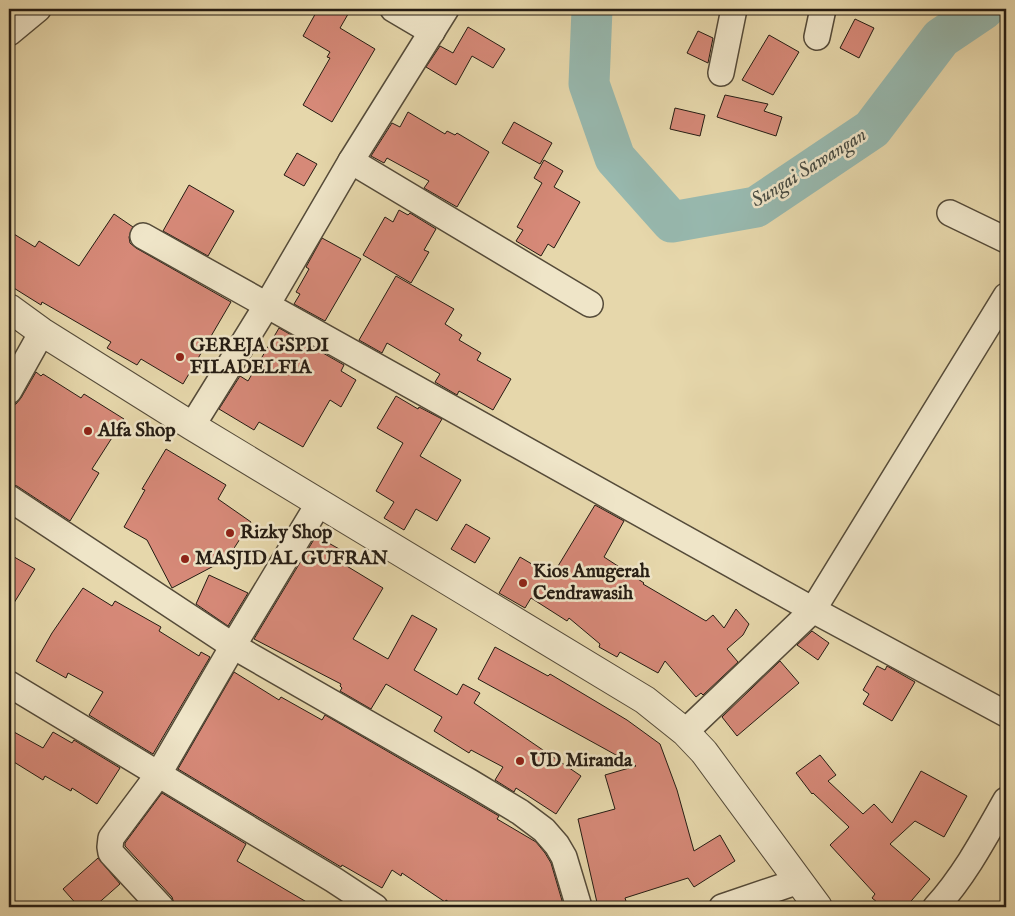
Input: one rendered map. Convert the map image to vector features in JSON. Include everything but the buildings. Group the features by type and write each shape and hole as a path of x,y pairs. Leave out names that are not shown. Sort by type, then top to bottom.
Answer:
{"street":[{"path":"9,33 38,9"},
{"path":"393,9 432,32"},
{"path":"192,426 267,305 351,161 446,9"},
{"path":"721,73 734,9"},
{"path":"817,37 823,9"},
{"path":"351,161 590,304"},
{"path":"950,213 1006,240"},
{"path":"143,236 813,610 1006,714"},
{"path":"685,732 813,610 1006,296"},
{"path":"9,308 42,332 192,426 645,700 685,732 704,752 752,820 818,907"},
{"path":"9,392 42,332"},
{"path":"9,498 233,646 520,812 544,830 558,844 564,857 579,907"},
{"path":"161,907 111,853 111,838 158,775 319,503"},
{"path":"9,684 334,880 375,907"},
{"path":"936,907 948,894 977,850 1006,800"},
{"path":"722,907 799,881"}],"waterway":[{"name":"Sungai Sawangan","path":"592,9 589,84 615,158 672,222 756,207 872,129 941,38 984,9"}],"place":[{"name":"GEREJA GSPDI FILADELFIA","path":"180,357"},
{"name":"Alfa Shop","path":"88,431"},
{"name":"Rizky Shop","path":"230,533"},
{"name":"MASJID AL GUFRAN","path":"185,559"},
{"name":"Kios Anugerah Cendrawasih","path":"523,583"},
{"name":"UD Miranda","path":"520,761"}]}
